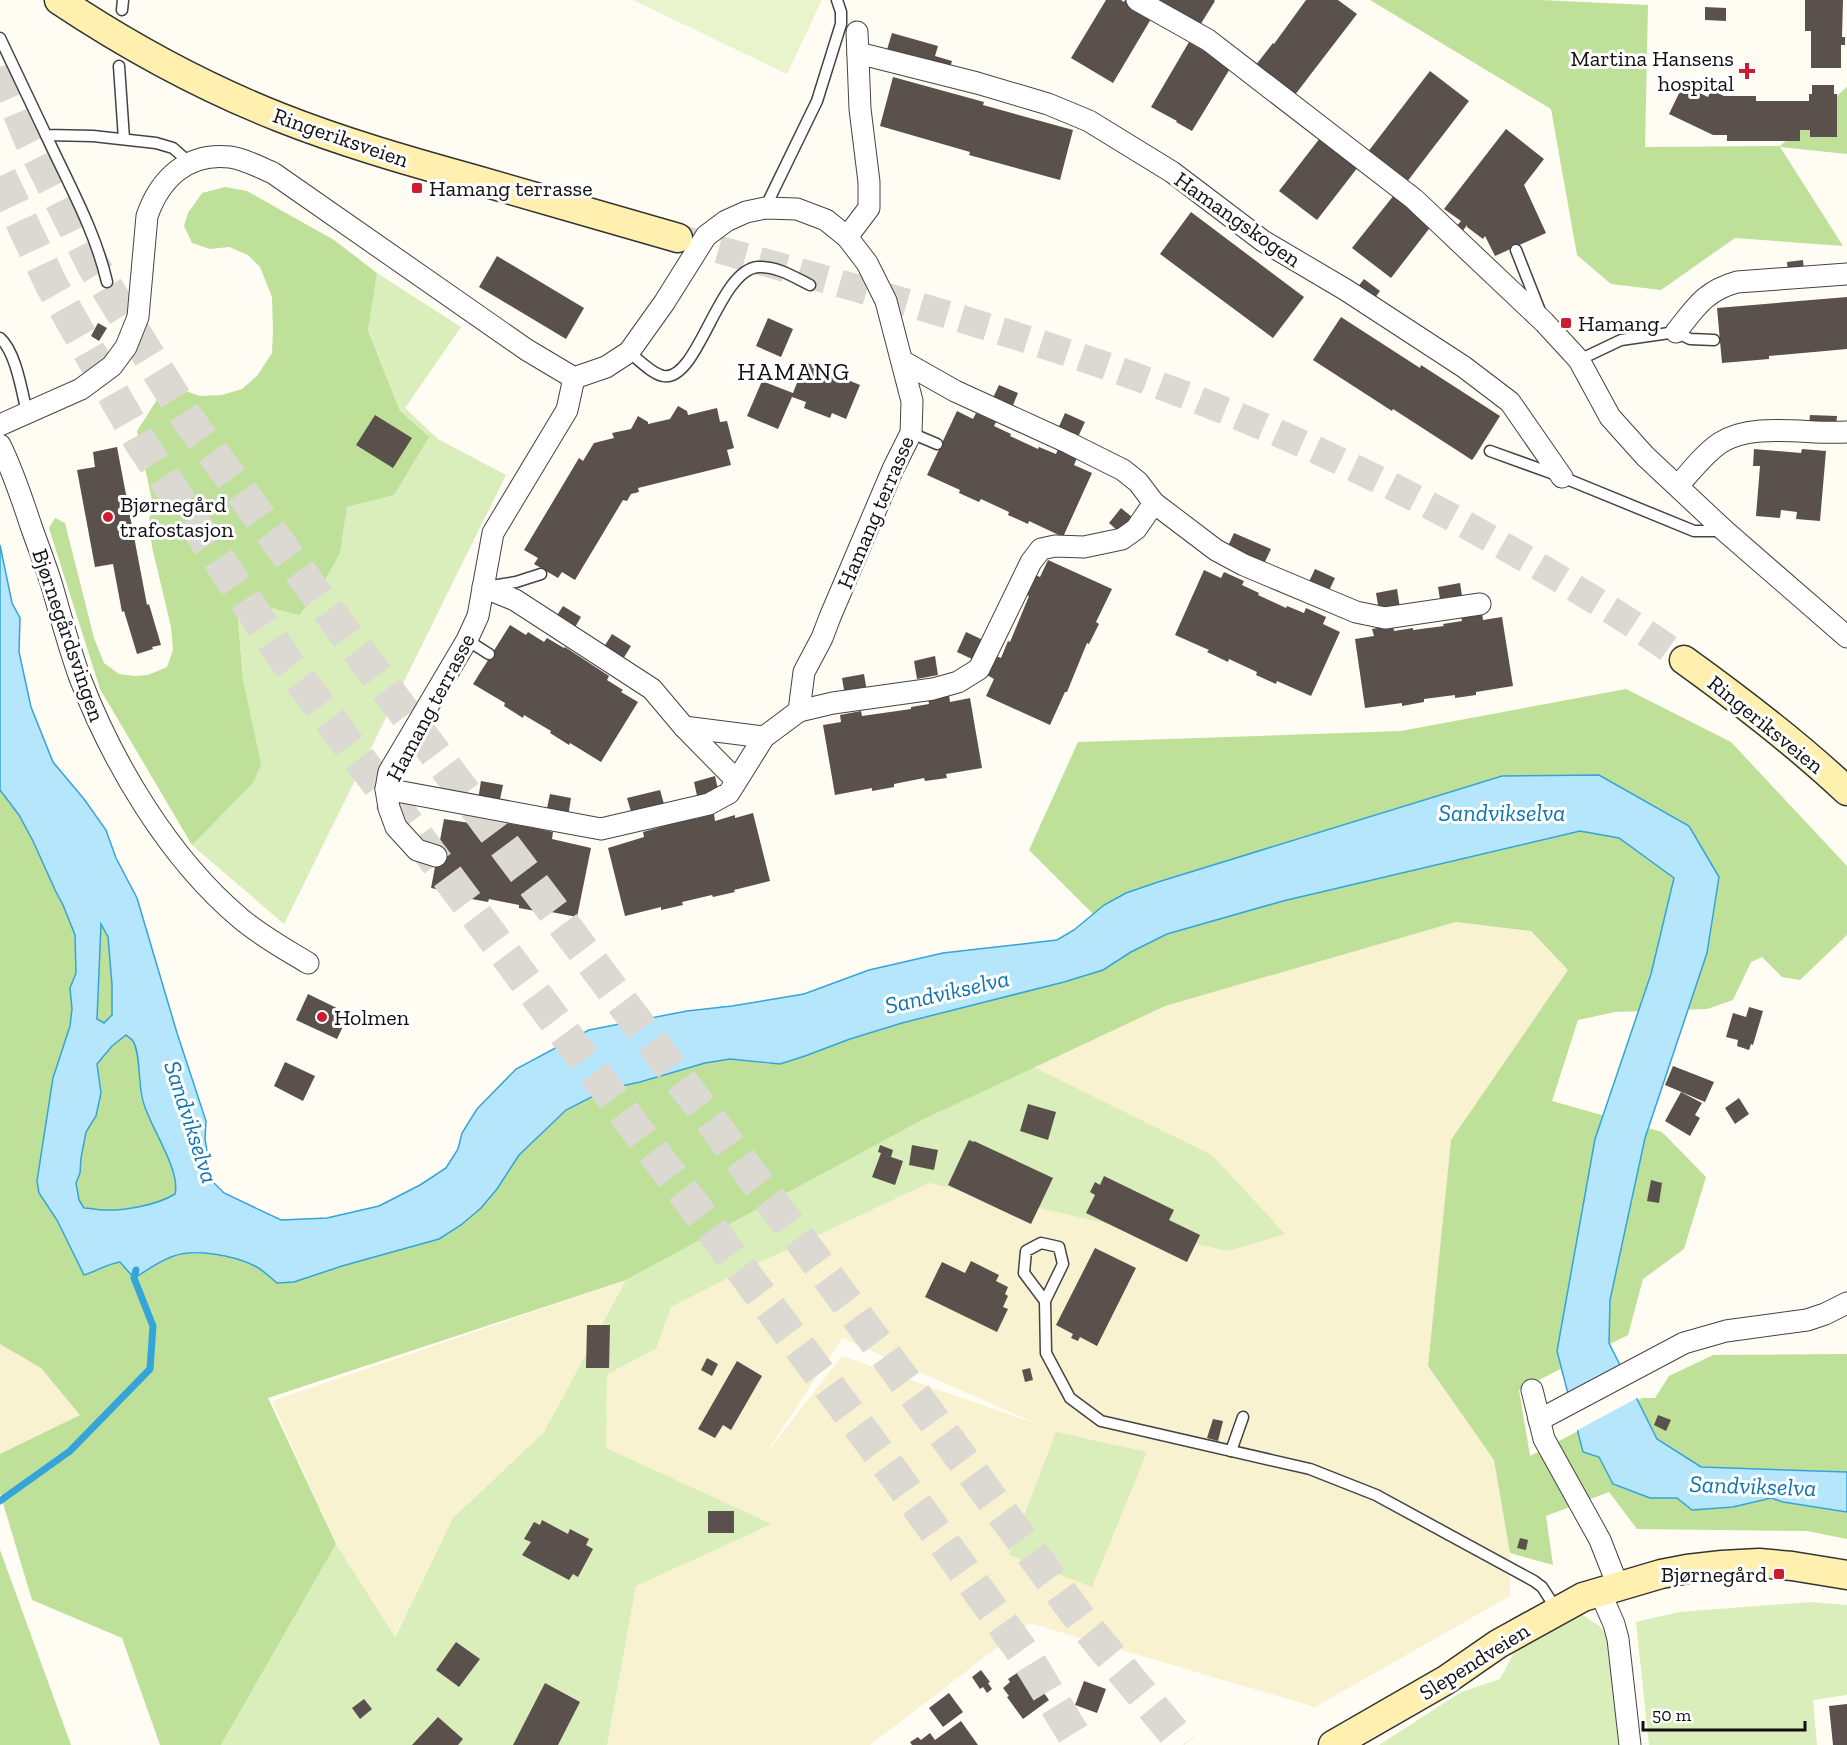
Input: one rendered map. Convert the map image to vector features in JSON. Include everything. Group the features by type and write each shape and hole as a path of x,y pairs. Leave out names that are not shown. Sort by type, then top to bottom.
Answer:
{"main road":[{"name":"Ringeriksveien","path":"59,0 94,23 198,82 277,117 425,165 678,238"},
{"name":"Ringeriksveien","path":"1684,660 1784,735 1847,791"},
{"name":"Slependveien","path":"1333,1745 1446,1680 1498,1644 1583,1597 1687,1569 1722,1565 1759,1563 1832,1571 1847,1575"}],"street":[{"path":"1137,0 1208,40 1414,199 1544,321 1580,360 1610,417 1645,456 1725,531 1847,637"},
{"name":"Hamangskogen","path":"848,237 869,208 869,182 860,109 858,43 1038,101 1089,121 1172,172 1263,241 1346,290 1464,367 1510,402 1562,477"},
{"path":"0,425 81,389 112,366 126,347 138,317 147,216 160,187 172,173 190,163 213,157 231,158 273,173 527,350 574,378"},
{"name":"Hamang terrasse","path":"436,856 417,850 396,827 389,808 386,789 389,772 467,640 478,616 493,533 567,410 574,378 606,367 629,352 664,303 706,236 736,216 765,208 797,209 826,220 848,237 867,263 886,301 912,401 911,433 893,469 822,638 804,672 799,711"},
{"path":"1676,332 1705,297 1721,286 1737,282 1847,274"},
{"path":"902,361 955,391 1070,443 1123,470 1138,482 1154,503 1216,550 1244,565 1356,612 1385,618 1480,604"},
{"path":"1678,486 1720,443 1738,434 1778,430 1847,432"},
{"name":"Bjørnegårdsvingen","path":"0,445 48,573 80,677 99,722 141,801 210,891 260,933 308,963"},
{"path":"386,789 601,829 709,804 729,793 764,737 799,711 933,689 958,682 979,669 1031,562 1041,549 1055,546 1084,547 1122,539 1136,529 1154,503"},
{"path":"483,587 515,600 652,689 684,727 736,780"},
{"path":"684,727 764,737"},
{"path":"1548,1416 1696,1338 1726,1331 1807,1320 1847,1303"},
{"path":"1532,1390 1548,1416 1544,1439 1600,1540 1618,1639 1630,1745"}],"lane":[{"path":"765,208 817,101 841,24 841,12 837,0"},
{"path":"0,38 90,229 107,282"},
{"path":"118,66 124,139"},
{"path":"46,135 156,143 173,148 190,163"},
{"path":"1516,250 1544,321"},
{"path":"629,352 655,372 666,376 677,373 691,357 732,284 743,273 758,267 782,271 810,285"},
{"path":"1580,360 1621,340 1676,332 1690,339 1714,340"},
{"path":"0,338 10,352 27,412"},
{"path":"911,433 937,444"},
{"path":"1490,450 1694,531 1725,531"},
{"path":"483,587 516,582 541,574"},
{"path":"467,640 489,654"},
{"path":"1045,1301 1024,1273 1026,1251 1041,1243 1059,1246 1063,1264 1045,1301 1046,1353 1070,1398 1101,1421 1310,1469 1376,1495 1534,1581 1542,1587 1557,1611"},
{"path":"1232,1451 1243,1417"}],"shaded area":[{"path":"1456,922 1531,931 1569,970 1451,1140 1428,1366 1494,1460 1510,1553 1510,1596 1315,1707 1029,1623 870,1745 607,1745 636,1586 772,1524 605,1448 607,1373 656,1349 671,1307 929,1183 1228,1250 1212,1155 1034,1067 1165,1006","holes":["842,1338 1040,1425 842,1356 762,1459"]},
{"path":"626,1280 544,1432 453,1518 394,1637 336,1544 272,1401"},
{"path":"0,1344 41,1368 80,1415 0,1454"}],"green space":[{"path":"633,0 822,0 787,74"},
{"path":"1370,0 1541,0 1648,5 1645,147 1780,146 1847,87 1847,154 1780,147 1843,246 1735,238 1661,290 1611,284 1577,255 1551,109"},
{"path":"225,187 247,191 334,240 377,273 368,330 400,411 429,437 394,495 347,507 340,553 318,592 299,615 261,605 238,619 243,680 261,764 253,783 192,845 100,689 49,528 55,518 65,523 94,638 104,663 119,674 135,676 148,675 167,667 173,650 171,627 152,547 149,522 152,500 137,431 162,392 177,388 200,396 222,395 242,389 257,376 272,353 272,297 260,267 248,255 229,247 210,249 192,243 184,226 188,213 202,193"},
{"path":"377,273 461,327 405,408 438,439 506,475 284,924 192,845 252,783 238,619 340,553 347,507 394,495 400,411 368,329"},
{"path":"1626,689 1731,742 1847,866 1847,935 1800,980 1782,977 1762,957 1751,962 1733,1000 1707,1009 1615,1012 1578,1020 1552,1101 1662,1132 1706,1177 1684,1249 1643,1279 1628,1335 1519,1390 1530,1456 1642,1398 1655,1398 1669,1376 1713,1355 1847,1354 1847,1539 1807,1531 1637,1529 1609,1492 1546,1516 1553,1565 1510,1553 1494,1460 1428,1366 1451,1140 1568,970 1531,931 1456,922 1165,1006 922,1120 626,1280 268,1398 336,1544 221,1745 160,1745 122,1638 32,1600 0,1493 0,1454 80,1415 41,1368 0,1344 0,790 19,815 33,841 75,935 76,973 70,988 72,1009 70,1026 53,1078 45,1203 57,1220 84,1275 121,1262 134,1278 171,1257 208,1254 234,1258 257,1266 266,1273 293,1282 439,1239 461,1225 481,1208 497,1189 518,1155 566,1110 607,1089 705,1063 730,1059 781,1064 902,1023 1103,970 1131,952 1029,850 1078,742 1401,731"},
{"path":"100,923 108,937 112,985 112,1015 104,1023 97,1019"},
{"path":"125,1035 136,1046 142,1101 169,1160 176,1184 175,1194 150,1204 131,1208 103,1210 84,1208 79,1200 76,1183 80,1173 86,1132 96,1116 101,1093 97,1064"},
{"path":"1034,1067 1212,1155 1285,1234 1228,1251 929,1183 748,1268 671,1307 656,1349 607,1374 606,1448 772,1524 636,1586 607,1745 221,1745 336,1544 395,1637 453,1518 544,1432 626,1280 922,1120"},
{"path":"1056,1432 1147,1452 1092,1587 1009,1555"},
{"path":"0,1550 71,1745 0,1745"},
{"path":"1810,1602 1847,1605 1847,1695 1813,1700 1817,1745 1649,1745 1636,1622 1679,1612"},
{"path":"1577,1611 1601,1627 1612,1648 1619,1745 1379,1745 1461,1692 1500,1679 1515,1651"}],"water":[{"name":"Sandvikselva","path":"0,545 12,603 20,618 19,652 31,707 53,762 106,830 116,858 137,898 206,1121 205,1139 212,1181 224,1193 281,1220 327,1218 379,1206 420,1185 446,1168 458,1149 462,1133 477,1109 516,1069 589,1030 687,1011 804,994 869,970 943,953 1057,940 1074,930 1104,905 1126,893 1502,776 1599,775 1689,826 1719,877 1707,953 1645,1138 1610,1300 1609,1343 1657,1439 1701,1467 1847,1472 1847,1512 1771,1498 1733,1507 1692,1510 1677,1498 1650,1498 1613,1484 1599,1457 1583,1452 1557,1351 1595,1139 1651,974 1674,878 1619,838 1580,831 1283,901 1167,934 1131,952 1103,970 902,1023 780,1064 730,1059 705,1063 607,1089 566,1110 519,1155 497,1189 481,1208 461,1225 439,1239 294,1282 277,1283 246,1262 202,1253 180,1254 171,1257 134,1278 120,1262 84,1275 57,1220 39,1193 37,1181 53,1078 70,1026 72,1009 70,988 76,973 75,935 33,841 19,815 0,790","holes":["101,924 108,937 112,985 112,1015 104,1023 97,1019","126,1035 136,1047 143,1101 169,1160 176,1184 175,1194 150,1204 131,1208 112,1210 84,1208 79,1200 76,1183 80,1173 86,1132 96,1116 101,1093 97,1064 112,1046"]}],"pier":[{"path":"1623,1365 1639,1397 1574,1432 1565,1396"}],"building":[{"path":"1106,0 1124,2 1131,0 1151,19 1113,83 1071,58"},
{"path":"1158,0 1214,0 1215,1 1197,30"},
{"path":"1306,0 1338,0 1357,14 1291,100 1252,70"},
{"path":"1805,0 1843,0 1842,37 1845,37 1845,45 1841,45 1841,68 1811,68 1811,31 1805,31"},
{"path":"1705,7 1726,8 1726,21 1705,20"},
{"path":"892,33 938,46 935,56 952,61 949,71 886,53"},
{"path":"1189,42 1204,51 1207,46 1231,67 1192,131 1151,107"},
{"path":"1430,71 1469,101 1403,187 1364,157"},
{"path":"893,77 1073,130 1060,180 969,155 970,152 880,126"},
{"path":"1683,85 1708,97 1711,90 1724,96 1756,96 1756,101 1809,101 1812,85 1834,85 1834,94 1837,94 1837,137 1810,137 1810,130 1800,130 1800,141 1727,141 1727,135 1713,135 1669,114"},
{"path":"1506,129 1544,159 1524,185 1546,233 1495,256 1485,236 1483,239 1467,225 1462,232 1456,227 1461,221 1444,209"},
{"path":"1320,138 1358,167 1317,220 1279,191"},
{"path":"1394,195 1432,225 1391,278 1352,248"},
{"path":"1191,212 1304,297 1273,338 1160,254"},
{"path":"497,256 584,308 566,339 479,287"},
{"path":"1803,260 1804,271 1788,272 1787,262"},
{"path":"1364,279 1380,291 1374,299 1357,288"},
{"path":"1847,297 1847,349 1722,363 1717,308"},
{"path":"1341,317 1500,416 1472,460 1313,360"},
{"path":"768,318 793,329 781,357 756,346"},
{"path":"98,323 107,328 99,341 91,336"},
{"path":"805,362 860,385 846,419 832,413 830,418 804,408 806,402 792,397 778,429 747,416 762,381 793,393"},
{"path":"999,385 1018,393 1011,410 991,402"},
{"path":"678,406 687,411 688,415 717,408 720,422 727,421 734,448 727,450 731,465 638,488 639,492 631,494 627,501 623,500 575,580 562,572 558,578 534,564 538,558 524,550 579,458 583,461 594,443 614,438 612,433 631,429 638,416 648,424 670,419"},
{"path":"957,411 973,419 976,413 996,422 994,426 1038,449 1039,447 1056,454 1058,449 1077,458 1074,465 1092,473 1063,537 1029,521 1028,524 1008,515 1009,512 981,499 979,502 959,493 960,490 927,475"},
{"path":"1065,413 1085,422 1077,439 1057,431"},
{"path":"375,415 412,438 393,468 356,445"},
{"path":"1810,415 1837,416 1836,427 1809,425"},
{"name":"Bjørnegård trafostasjon","path":"117,447 147,605 149,604 161,645 137,654 124,611 122,612 113,564 95,567 77,470 95,467 93,452"},
{"path":"1754,449 1801,453 1802,449 1826,451 1820,521 1796,519 1797,512 1781,510 1780,518 1756,516 1760,466 1753,466"},
{"path":"1121,508 1132,517 1119,532 1109,523"},
{"path":"1234,533 1271,549 1263,566 1238,554 1239,551 1228,546"},
{"path":"1048,560 1112,589 1096,622 1099,624 1089,644 1087,643 1067,692 1050,725 986,696 994,679 987,675 996,656 1001,658 1008,641 1010,642 1029,596 1024,594 1033,574 1040,577"},
{"path":"1315,569 1335,578 1327,595 1307,586"},
{"path":"1204,570 1221,578 1224,572 1244,581 1242,585 1286,608 1287,606 1304,613 1306,608 1326,617 1323,624 1340,632 1311,696 1277,681 1276,684 1256,675 1257,672 1229,659 1228,662 1207,652 1209,650 1175,635"},
{"path":"1460,583 1463,602 1441,605 1438,587"},
{"path":"1397,589 1400,608 1379,611 1376,593"},
{"path":"563,606 581,617 574,629 556,617"},
{"path":"1482,612 1483,620 1502,617 1513,686 1476,692 1476,695 1424,699 1424,702 1402,706 1402,703 1365,708 1355,639 1374,636 1372,629 1393,625 1394,631 1444,626 1443,624 1462,621 1461,616"},
{"path":"510,625 526,635 528,632 544,642 547,638 565,647 609,676 607,680 638,702 601,762 570,743 569,745 524,715 523,718 504,706 505,703 473,684"},
{"path":"966,632 983,640 974,660 957,652"},
{"path":"612,634 631,646 623,659 604,647"},
{"path":"935,656 938,675 917,679 914,661"},
{"path":"864,674 867,692 845,696 842,678"},
{"path":"949,695 950,702 970,698 982,768 946,774 947,778 925,781 924,778 894,784 894,787 872,791 872,788 835,795 823,725 841,722 840,715 861,711 862,716 911,709 911,707 929,704 928,699"},
{"path":"715,776 719,794 698,800 694,782"},
{"path":"481,781 503,785 499,804 478,800"},
{"path":"660,790 664,804 632,815 627,798"},
{"path":"550,794 571,798 568,817 546,813"},
{"path":"753,813 770,881 734,890 735,892 682,902 683,905 661,910 661,907 625,916 608,848 644,837 643,832 695,817 695,819 714,814 715,821"},
{"path":"444,819 483,825 484,819 535,828 553,832 552,839 591,848 577,917 519,908 519,905 489,899 488,902 466,898 467,895 431,888"},
{"name":"Holmen","path":"308,994 349,1014 337,1039 296,1020"},
{"path":"1749,1007 1763,1011 1753,1045 1751,1044 1749,1050 1737,1046 1738,1040 1726,1037 1733,1013 1746,1017"},
{"path":"285,1062 315,1076 303,1101 274,1086"},
{"path":"1673,1066 1714,1082 1705,1102 1665,1085"},
{"path":"1681,1092 1702,1103 1695,1115 1700,1118 1690,1136 1665,1121"},
{"path":"1739,1098 1749,1114 1735,1124 1725,1108"},
{"path":"1028,1104 1056,1112 1048,1140 1020,1131"},
{"path":"969,1140 1053,1178 1031,1224 948,1185"},
{"path":"880,1145 893,1150 891,1157 903,1161 895,1185 872,1177 881,1153 878,1152"},
{"path":"912,1145 938,1150 934,1170 909,1165"},
{"path":"1104,1176 1174,1210 1169,1220 1200,1235 1187,1262 1086,1213 1095,1195 1090,1192 1095,1182 1100,1185"},
{"path":"1651,1180 1662,1183 1659,1203 1647,1201"},
{"path":"1095,1248 1136,1268 1097,1346 1080,1337 1078,1341 1071,1338 1073,1334 1056,1325"},
{"path":"971,1261 999,1275 996,1281 1008,1287 1005,1294 1008,1296 1003,1307 1008,1309 997,1332 925,1297 942,1262 965,1273"},
{"path":"587,1325 610,1325 609,1368 586,1368"},
{"path":"707,1358 718,1364 712,1376 701,1370"},
{"path":"737,1361 762,1376 731,1430 723,1425 715,1438 698,1429"},
{"path":"1030,1368 1033,1380 1025,1382 1022,1370"},
{"path":"1658,1415 1671,1420 1666,1431 1654,1425"},
{"path":"1213,1419 1223,1421 1218,1441 1207,1438"},
{"path":"708,1511 734,1511 734,1533 708,1533"},
{"path":"542,1520 568,1534 570,1529 589,1539 586,1545 593,1549 578,1577 573,1574 569,1580 522,1555 531,1542 524,1539 534,1522 540,1525"},
{"path":"1520,1538 1528,1540 1526,1550 1517,1548"},
{"path":"456,1642 480,1659 459,1687 436,1670"},
{"path":"981,1670 992,1689 987,1693 983,1687 980,1689 972,1677"},
{"path":"1017,1673 1024,1678 1030,1674 1049,1700 1023,1719 1003,1688 1010,1682 1008,1679"},
{"path":"1084,1681 1106,1689 1097,1713 1075,1705"},
{"path":"545,1683 580,1702 558,1745 513,1745"},
{"path":"949,1693 963,1712 943,1727 929,1708"},
{"path":"364,1699 372,1709 360,1719 352,1708"},
{"path":"1847,1704 1847,1745 1833,1745 1829,1706"},
{"path":"438,1717 463,1739 458,1745 412,1745"},
{"path":"961,1721 978,1745 912,1745 910,1742 918,1737 921,1740 930,1733 935,1740"}],"waterway":[{"path":"0,1501 70,1451 150,1369 153,1326 134,1278 136,1270"}],"tunnel":[{"path":"0,67 31,141 93,265 187,418 1084,1624 1184,1745"},
{"path":"0,176 51,284 141,443 289,665 881,1456 1027,1658 1080,1745"},
{"path":"678,238 1036,342 1153,383 1256,424 1358,470 1507,548 1637,627 1684,660"}],"place":[{"name":"Martina Hansens hospital","path":"1747,71"},
{"name":"Hamang terrasse","path":"417,188"},
{"name":"Hamang","path":"1566,323"},
{"name":"Bjørnegård trafostasjon","path":"108,517"},
{"name":"Holmen","path":"322,1017"},
{"name":"Bjørnegård","path":"1779,1574"}],"district":[{"name":"HAMANG","path":"794,372"}]}
